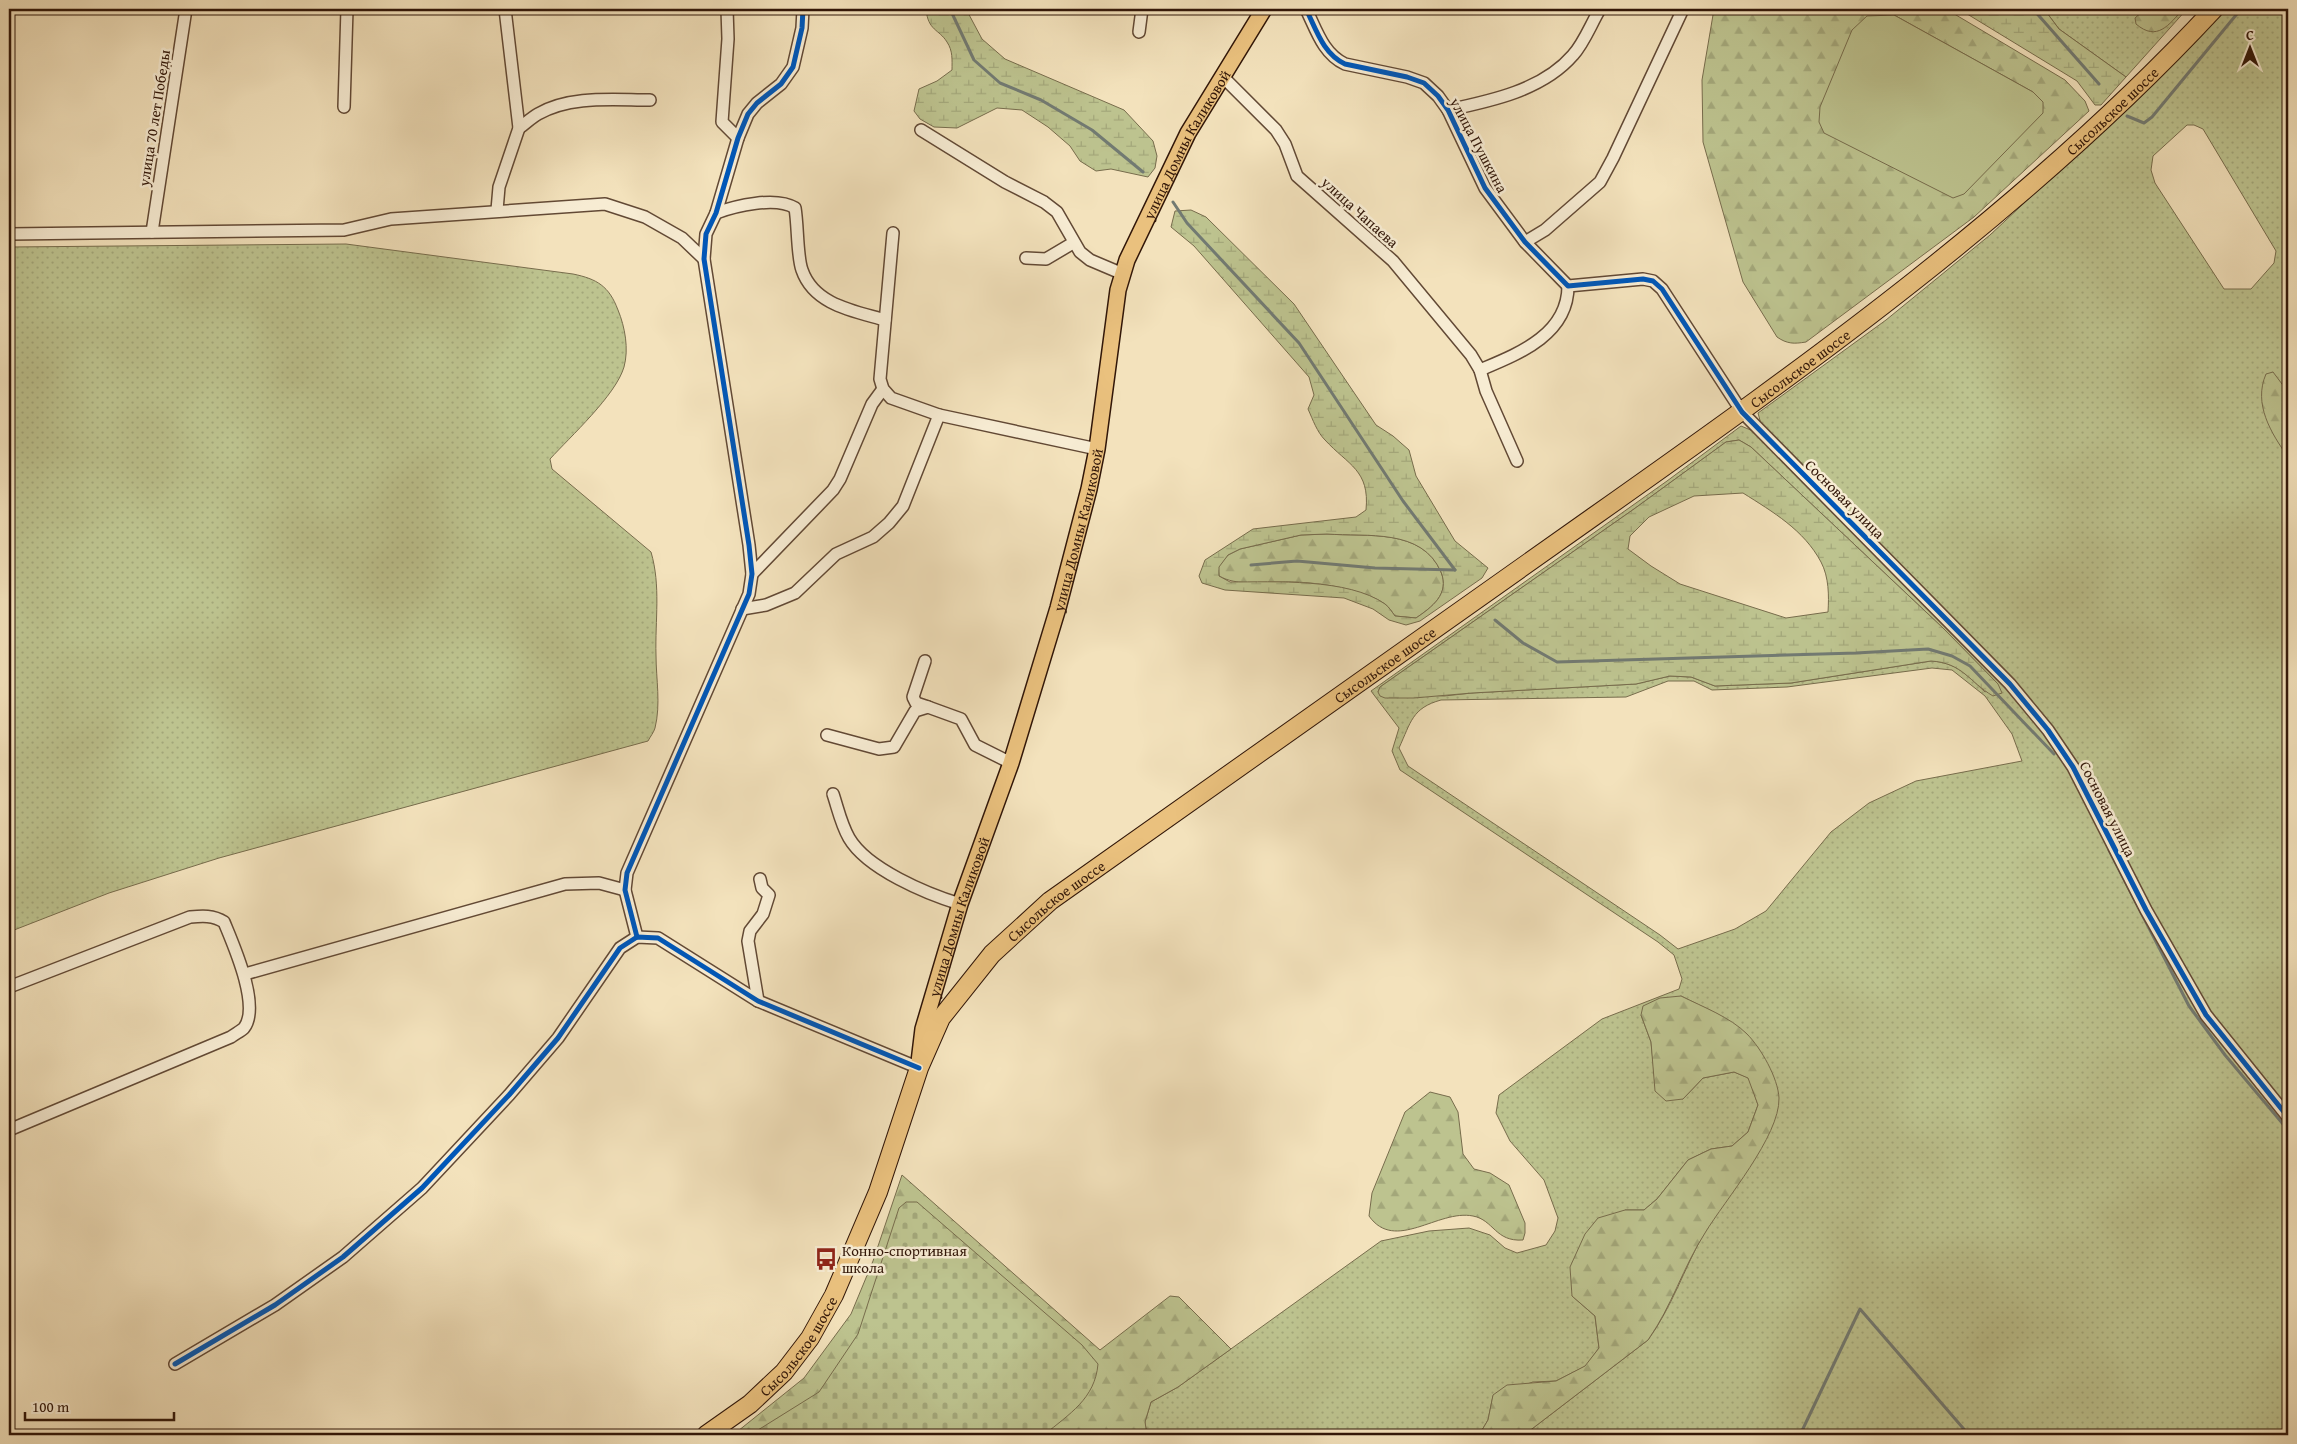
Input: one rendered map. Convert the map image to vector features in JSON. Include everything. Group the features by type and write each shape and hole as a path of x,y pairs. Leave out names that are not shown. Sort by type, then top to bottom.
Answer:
{"highway":[{"name":"Сысольское шоссе","path":"706,1435 750,1404 784,1372 810,1338 834,1295 878,1192 919,1068 941,1018 958,994 992,954 1050,901 1742,412 1881,306 1992,218 2099,124 2185,41 2214,9"}],"main road":[{"name":"улица Домны Каликовой","path":"919,1068 923,1029 960,904 1012,763 1058,608 1097,449 1118,290 1123,274 1138,235 1188,133 1264,9"}],"street":[{"name":"улица 70 лет Победы","path":"152,232 186,9"},
{"path":"344,108 347,9"},
{"path":"497,210 499,187 519,128 506,9"},
{"path":"727,9 728,39 722,122 738,138"},
{"path":"637,936 624,890 627,873 749,594 752,574 750,545 704,259 706,234 716,213 738,138 748,114 757,103 782,84 793,67 802,28 803,9"},
{"path":"1139,32 1142,9"},
{"name":"улица Пушкина","path":"1306,9 1327,52 1336,60 1345,64 1407,77 1424,84 1438,96 1448,110 1485,188 1525,242 1568,286"},
{"path":"1448,110 1531,86 1553,74 1574,55 1600,9"},
{"path":"1525,242 1545,230 1600,182 1683,9"},
{"name":"улица Чапаева","path":"1222,76 1276,130 1285,144 1297,176 1393,262 1471,355 1480,370 1486,392 1518,461"},
{"path":"519,128 538,114 556,106 586,100 650,100"},
{"path":"921,130 1005,182 1044,202 1057,212 1073,243 1080,252 1090,260 1123,274"},
{"path":"716,213 732,207 754,203 789,204 795,208 798,222 801,270 817,294 836,306 885,320"},
{"path":"9,234 344,230 391,219 497,210 605,204 645,217 682,238 704,259"},
{"path":"893,232 880,379 883,389 891,398 939,415 1097,449"},
{"path":"1026,258 1046,259 1073,243"},
{"path":"1480,370 1521,352 1541,339 1558,320 1568,298 1568,286 1643,279 1653,281 1662,289 1742,412"},
{"path":"752,574 833,490 840,479 872,404 883,389"},
{"name":"Сосновая улица","path":"1742,412 2010,684 2048,730 2073,767 2146,910 2206,1015 2288,1117"},
{"path":"742,609 766,605 795,593 836,554 873,537 889,523 903,506 939,415"},
{"path":"925,661 913,697 916,703 961,719 975,745 1012,763"},
{"path":"827,735 879,749 894,747 915,711 928,707"},
{"path":"834,794 849,838 862,855 910,885 960,904"},
{"path":"758,1001 748,941 750,931 763,914 769,895 762,888 760,879"},
{"path":"245,974 565,884 599,883 624,890"},
{"path":"9,987 190,916 204,915 217,917 224,922 245,974 249,1017 244,1028 231,1037 9,1130"},
{"path":"175,1364 275,1305 343,1257 422,1188 558,1038 620,948 637,936 658,938 758,1001 907,1065 919,1068"}],"green space":[{"path":"926,9 966,9 982,39 1005,59 1124,110 1153,141 1157,156 1155,168 1148,177 1111,169 1096,171 1080,161 1070,146 1048,127 1022,110 997,108 957,128 934,127 920,119 914,111 919,89 937,81 952,70 952,56 949,45 931,26"},
{"path":"1714,9 1946,9 2065,80 2085,101 2089,111 1974,217 1806,342 1791,343 1777,337 1743,282 1703,142 1702,80","holes":["1894,15 2033,92 2043,102"]},
{"path":"1959,9 2044,9 2059,29 2126,77 2101,105 2095,105 2077,81"},
{"path":"2044,9 2187,9 2126,77 2059,29"},
{"path":"2145,9 2183,9 2168,26 2150,32 2136,24 2135,18"},
{"path":"2225,9 2288,9 2288,1109 2210,1012 2151,907 2077,764 1761,424 1758,413 1886,320 1990,235 2190,48","holes":["2187,125 2194,125 2203,129 2276,251 2274,263 2251,289 2224,289 2155,183 2151,170 2153,156"]},
{"path":"1894,15 2033,92 2043,102 2043,113 1964,194 1953,198 1824,133 1819,122 1820,107 1852,30 1867,16"},
{"path":"1191,210 1206,217 1294,304 1376,425 1409,450 1416,476 1455,541 1488,568 1482,578 1420,621 1406,625 1389,620 1373,609 1344,598 1225,590 1202,583 1199,576 1205,560 1253,529 1356,517 1366,510 1366,497 1365,486 1356,469 1325,440 1315,426 1308,409 1314,395 1309,377 1194,246 1171,227 1175,211","holes":["1327,534 1392,538 1407,541 1421,548 1432,558 1441,572 1443,587 1438,599 1416,618 1395,616 1385,604 1370,596 1351,590 1310,583 1230,582 1219,576 1219,567 1228,555 1240,549 1301,535"]},
{"path":"346,244 573,274 595,281 611,295 623,324 626,346 624,367 612,390 602,403 550,459 552,469 651,552 657,590 656,655 658,701 654,731 648,741 219,858 109,893 9,932 9,247"},
{"path":"2273,372 2288,392 2288,457 2270,428 2263,407 2263,385 2266,374"},
{"path":"1741,426 1753,431 2006,687 2044,733 2068,769 2201,1018 2288,1126 2288,1435 1524,1435 1648,1340 1671,1301 1703,1235 1759,1151 1774,1121 1747,1034 1719,1015 1681,996 1641,1015 1651,1042 1656,1091 1683,1099 1703,1078 1734,1072 1749,1078 1758,1105 1748,1132 1732,1146 1711,1149 1688,1160 1657,1199 1644,1210 1625,1210 1572,1296 1595,1316 1599,1348 1586,1366 1556,1381 1533,1382 1493,1396 1488,1420 1479,1435 1147,1435 1145,1422 1151,1402 1178,1387 1381,1241 1429,1231 1469,1228 1490,1235 1505,1248 1517,1253 1546,1245 1555,1231 1558,1218 1544,1180 1510,1141 1496,1113 1499,1095 1602,1019 1679,989 1682,979 1674,955 1658,942 1400,770 1392,751 1399,728 1371,691 1667,481","holes":["1739,440 1751,447 1944,629 1998,684 1985,692 1967,675 1955,667 1931,661 1791,683 1715,686 1691,677 1670,676 1636,684 1444,696 1378,692 1380,687 1634,509 1726,442","1932,668 1952,670 1985,696 2012,734 2022,761 1916,781 1869,803 1831,832 1766,911 1735,929 1678,949 1408,766 1399,748 1410,723 1418,712 1431,703 1441,700 1626,697 1668,681 1694,681 1712,690 1787,687"]},
{"path":"1739,440 1751,447 1944,629 1998,684 2002,693 1993,696 1951,665 1931,661 1791,683 1715,686 1691,677 1670,676 1636,684 1414,698 1385,698 1380,696 1378,692 1380,687 1634,509 1726,442","holes":["1743,493 1797,531 1814,551 1826,574 1828,612 1786,618 1680,584 1628,549 1630,536 1649,517 1694,496"]},
{"path":"1327,534 1392,538 1407,541 1421,548 1432,558 1441,572 1443,587 1438,599 1416,618 1395,616 1385,604 1362,593 1348,589 1292,582 1241,582 1219,576 1218,567 1228,555 1240,549 1301,535"},
{"path":"1681,996 1733,1022 1758,1047 1768,1064 1778,1090 1777,1113 1771,1130 1750,1167 1697,1246 1664,1314 1648,1340 1524,1435 1479,1435 1488,1420 1493,1395 1507,1385 1556,1381 1585,1366 1599,1348 1595,1316 1572,1296 1570,1267 1585,1234 1598,1218 1625,1210 1644,1210 1657,1199 1688,1160 1711,1149 1732,1146 1748,1132 1758,1105 1748,1078 1734,1072 1703,1078 1683,1099 1666,1101 1655,1091 1651,1042 1641,1015 1643,1006 1660,998"},
{"path":"1430,1092 1450,1097 1458,1112 1463,1154 1474,1169 1490,1173 1509,1185 1525,1223 1523,1240 1506,1238 1480,1218 1473,1216 1446,1218 1418,1227 1391,1231 1379,1226 1369,1216 1372,1193 1405,1112"},
{"path":"902,1175 1100,1350 1170,1296 1179,1297 1231,1349 1178,1387 1151,1402 1145,1422 1147,1435 733,1435 804,1378 851,1314 873,1261"},
{"path":"906,1202 917,1202 1082,1345 1098,1364 1092,1387 1086,1396 1071,1413 1044,1435 750,1435 819,1392 858,1334 899,1208"}],"waterway":[{"path":"950,9 974,60 1000,83 1041,100 1092,130 1143,172"},
{"path":"2033,9 2099,84"},
{"path":"2127,116 2144,123 2152,117 2241,9"},
{"path":"1173,202 1187,223 1299,343 1403,501 1455,570"},
{"path":"1251,565 1297,561 1375,568 1455,570"},
{"path":"1495,620 1523,643 1557,662 1928,649 1952,656 1970,666 2054,754"},
{"path":"2109,850 2189,1006 2225,1055 2288,1130"},
{"path":"1800,1435 1860,1309 1969,1435"}],"cycle path":[{"path":"637,937 625,890 627,873 749,594 752,574 704,259 706,234 716,213 738,138 748,114 757,103 781,84 793,67 802,28 803,9"},
{"path":"1306,9 1321,40 1337,60 1345,64 1407,77 1424,83 1438,96 1448,110 1485,188 1525,242 1568,286 1643,279 1653,281 1662,289 1742,412 2010,684 2048,730 2073,767 2146,910 2206,1015 2288,1117"},
{"path":"175,1364 275,1305 343,1257 422,1188 509,1095 558,1038 620,948 637,937 658,938 758,1001 919,1068"}],"place":[{"name":"Конно-спортивная школа","path":"826,1259"}]}
